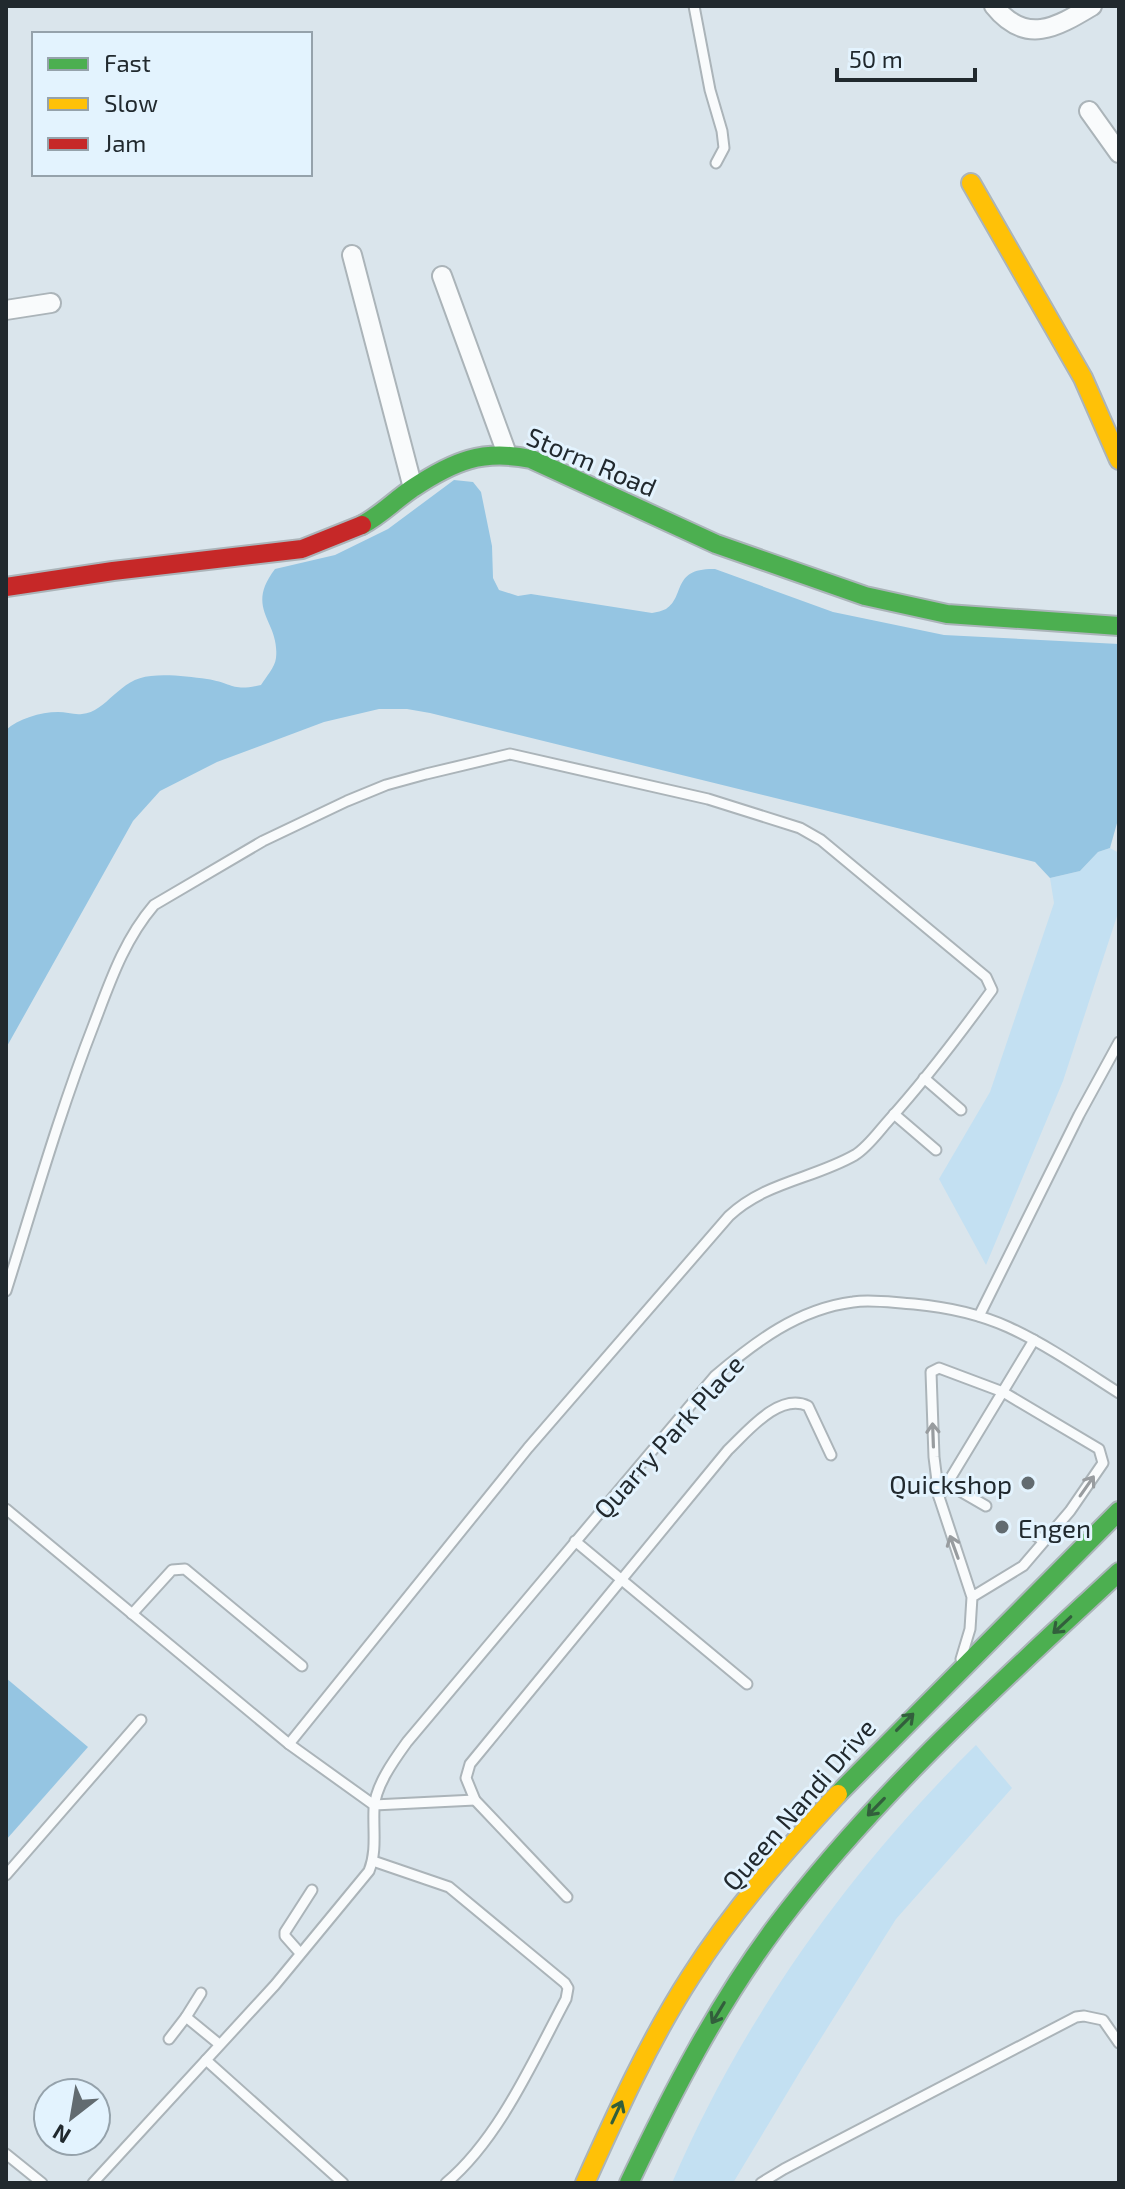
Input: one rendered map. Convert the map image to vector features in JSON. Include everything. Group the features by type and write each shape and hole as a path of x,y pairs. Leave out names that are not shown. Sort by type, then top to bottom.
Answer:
{"main road":[{"path":"971,183 1083,378 1119,460"},
{"name":"Storm Road","path":"6,587 302,549 376,518 413,488 468,459 485,454 507,454 531,459 716,544 865,596 947,614 1119,626"},
{"name":"Queen Nandi Drive","path":"585,2183 627,2091 666,2019 709,1950 780,1860 854,1774 1119,1511"},
{"path":"629,2183 693,2055 735,1984 799,1896 869,1813 952,1729 1119,1572"}],"street":[{"path":"994,6 1010,22 1027,29 1045,31 1058,27 1092,6"},
{"path":"1089,111 1119,153"},
{"path":"352,255 413,488"},
{"path":"442,276 507,454"},
{"path":"6,310 51,303"}],"lane":[{"path":"694,6 710,90 722,131 724,148 716,163"},
{"path":"6,1291 81,1055 131,935 154,905 263,841 386,785 510,754 708,799 800,828 821,840 986,977 992,990 924,1078 859,1153 763,1191 729,1216 528,1448 289,1744"},
{"path":"979,1316 1079,1115 1119,1042"},
{"path":"924,1078 961,1110"},
{"path":"894,1114 936,1150"},
{"name":"Quarry Park Place","path":"374,1805 393,1762 407,1742 575,1541 715,1376 775,1329 809,1314 853,1302 935,1306 979,1316 1034,1340 1119,1393"},
{"path":"939,1497 1034,1340"},
{"path":"958,1670 970,1629 972,1597 939,1497 934,1457 931,1372 939,1368 1003,1392 1099,1449 1103,1463 1044,1541 1016,1571 972,1597"},
{"path":"567,1897 475,1800 466,1778 474,1758 728,1450 770,1412 791,1403 808,1406 831,1455"},
{"path":"948,1484 986,1506"},
{"path":"6,1509 289,1744 374,1805 475,1800"},
{"path":"1028,1531 1044,1541"},
{"path":"575,1541 747,1684"},
{"path":"132,1614 172,1570 185,1569 302,1666"},
{"path":"6,1875 141,1720"},
{"path":"93,2183 275,1985 369,1871 373,1861 374,1805"},
{"path":"373,1861 449,1887 568,1988 566,1999 528,2071 492,2130 459,2172 446,2183"},
{"path":"300,1953 285,1932 312,1890"},
{"path":"169,2039 201,1993"},
{"path":"186,2017 219,2044"},
{"path":"761,2183 1076,2017 1103,2020 1119,2043"},
{"path":"206,2060 343,2183"},
{"path":"6,2154 42,2183"}],"shaded area":[{"path":"454,480 473,482 481,492 492,546 493,578 499,590 518,596 531,594 652,613 672,604 685,578 692,573 715,569 833,612 944,635 1119,644 1119,816 1110,848 1098,852 1080,871 1050,878 1035,862 430,713 379,709 324,722 217,762 160,791 133,821 6,1048 6,730 37,715 51,712 91,712 130,682 151,676 207,679 238,687 261,685 276,658 276,645 263,605 266,583 275,569 335,555 388,529"},
{"path":"1110,848 1119,853 1119,910 1063,1081 986,1265 939,1179 990,1092 1054,903 1050,878 1080,871 1098,852"},
{"path":"6,1678 88,1747 6,1840"},
{"path":"976,1745 1012,1788 896,1919 733,2183 672,2183 732,2063 803,1949 885,1843"}],"traffic: fast":[{"path":"362,525 413,488 455,464 483,457 514,456 531,459 716,544 865,596 947,614 1119,626"},
{"path":"838,1794 1119,1511"},
{"path":"629,2183 715,2018 755,1955 815,1877 940,1741 1119,1572"}],"traffic: slow":[{"path":"971,183 1083,378 1119,460"},
{"path":"585,2183 647,2051 691,1976 760,1882 838,1794"}],"traffic: jam":[{"path":"6,587 302,549 362,525"}],"place":[{"name":"Quickshop","path":"1028,1483"},
{"name":"Engen","path":"1002,1527"}]}
